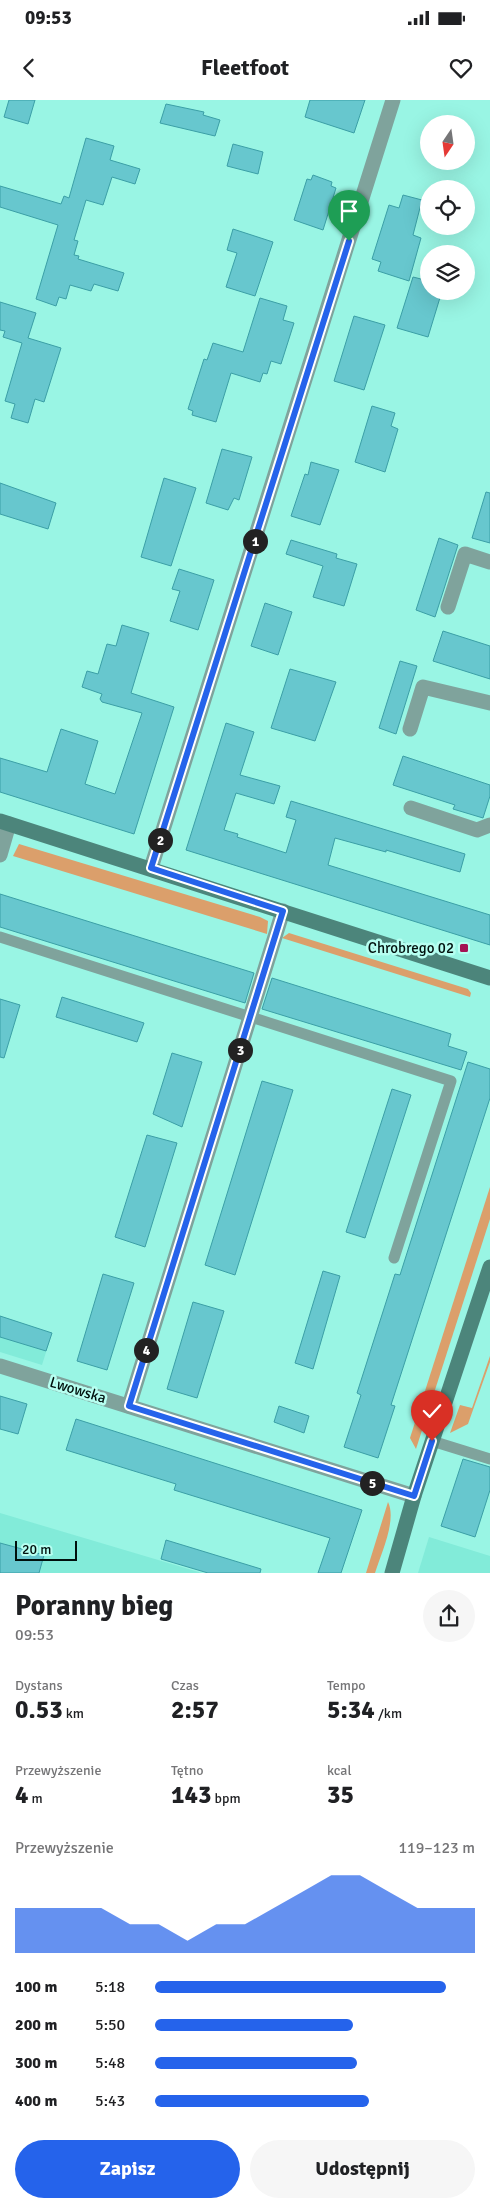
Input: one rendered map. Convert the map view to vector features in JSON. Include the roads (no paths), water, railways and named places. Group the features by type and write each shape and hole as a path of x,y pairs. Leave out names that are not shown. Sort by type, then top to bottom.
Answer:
{"street":[{"path":"151,868 393,100"},
{"path":"448,606 464,554 490,562"},
{"path":"410,729 423,687 490,703"},
{"path":"411,808 477,830 490,825"},
{"path":"0,855 4,822 490,978"},
{"path":"129,1406 283,911"},
{"path":"392,1573 414,1496 490,1267"},
{"name":"Lwowska","path":"0,1366 414,1496"}],"lane":[{"path":"0,937 450,1081 394,1258"},
{"path":"432,1441 490,1459"}],"place":[{"name":"Chrobrego 02","path":"464,948"}]}
